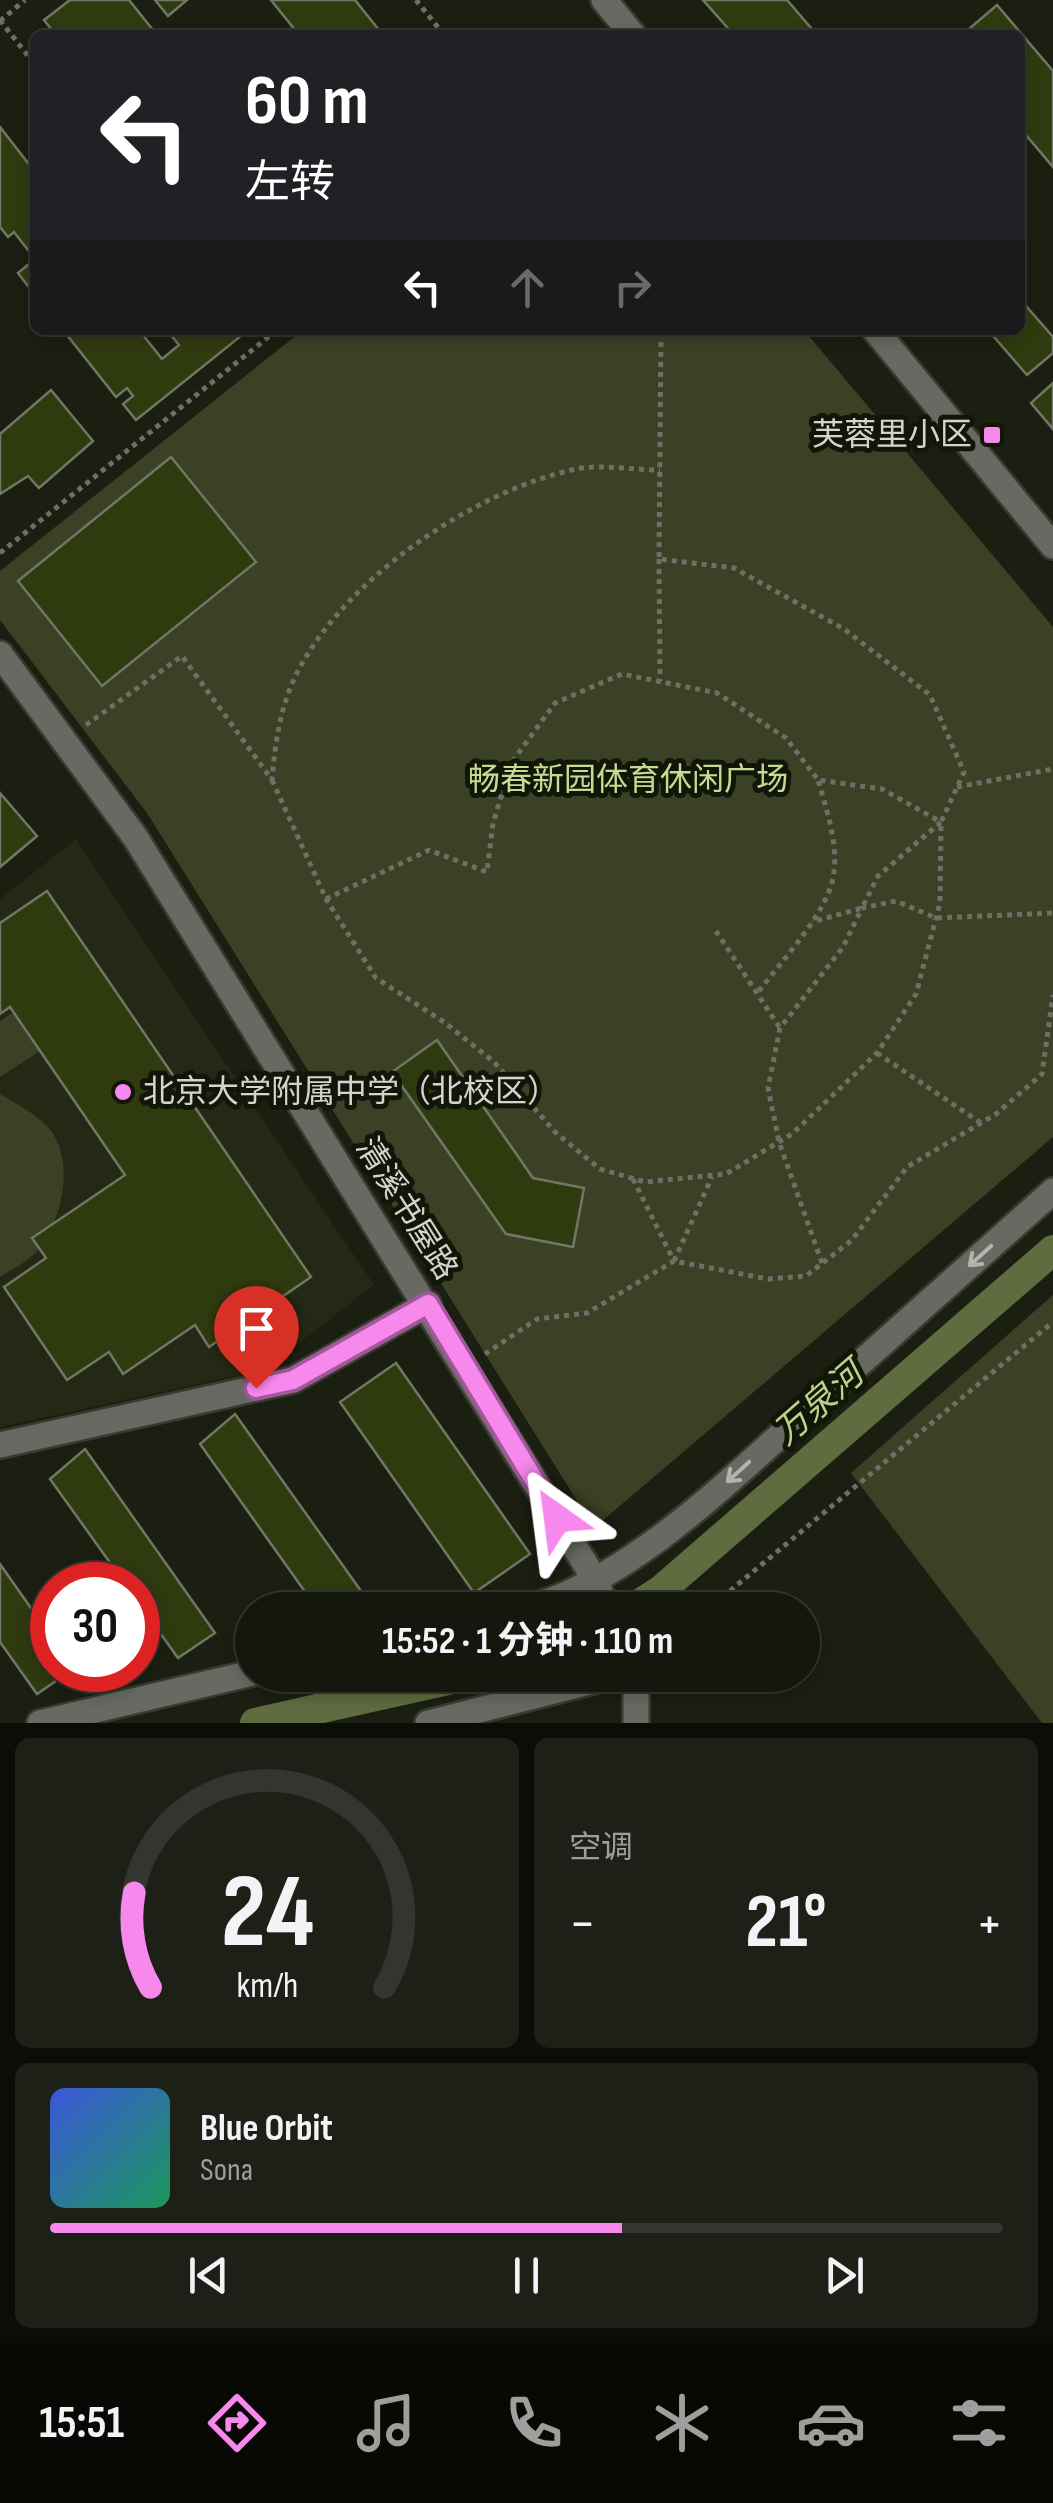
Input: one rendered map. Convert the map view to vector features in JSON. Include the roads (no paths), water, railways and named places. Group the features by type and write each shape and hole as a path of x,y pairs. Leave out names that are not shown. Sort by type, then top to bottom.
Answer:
{"street":[{"path":"604,0 628,30"},
{"path":"879,335 1053,546"},
{"name":"清溪书屋路","path":"0,654 134,837 428,1304 600,1592"},
{"path":"569,1592 713,1495 1053,1190"},
{"path":"0,1446 293,1380 428,1304"},
{"path":"40,1723 235,1677"},
{"path":"428,1723 550,1692"},
{"path":"636,1692 636,1723"}],"waterway":[{"name":"万泉河","path":"658,1592 1053,1250"},
{"name":"万泉河","path":"255,1723 394,1692"}],"place":[{"name":"芙蓉里小区","path":"992,435"},
{"name":"北京大学附属中学（北校区）","path":"123,1092"}],"park label":[{"name":"畅春新园体育休闲广场","path":"628,780"}]}
